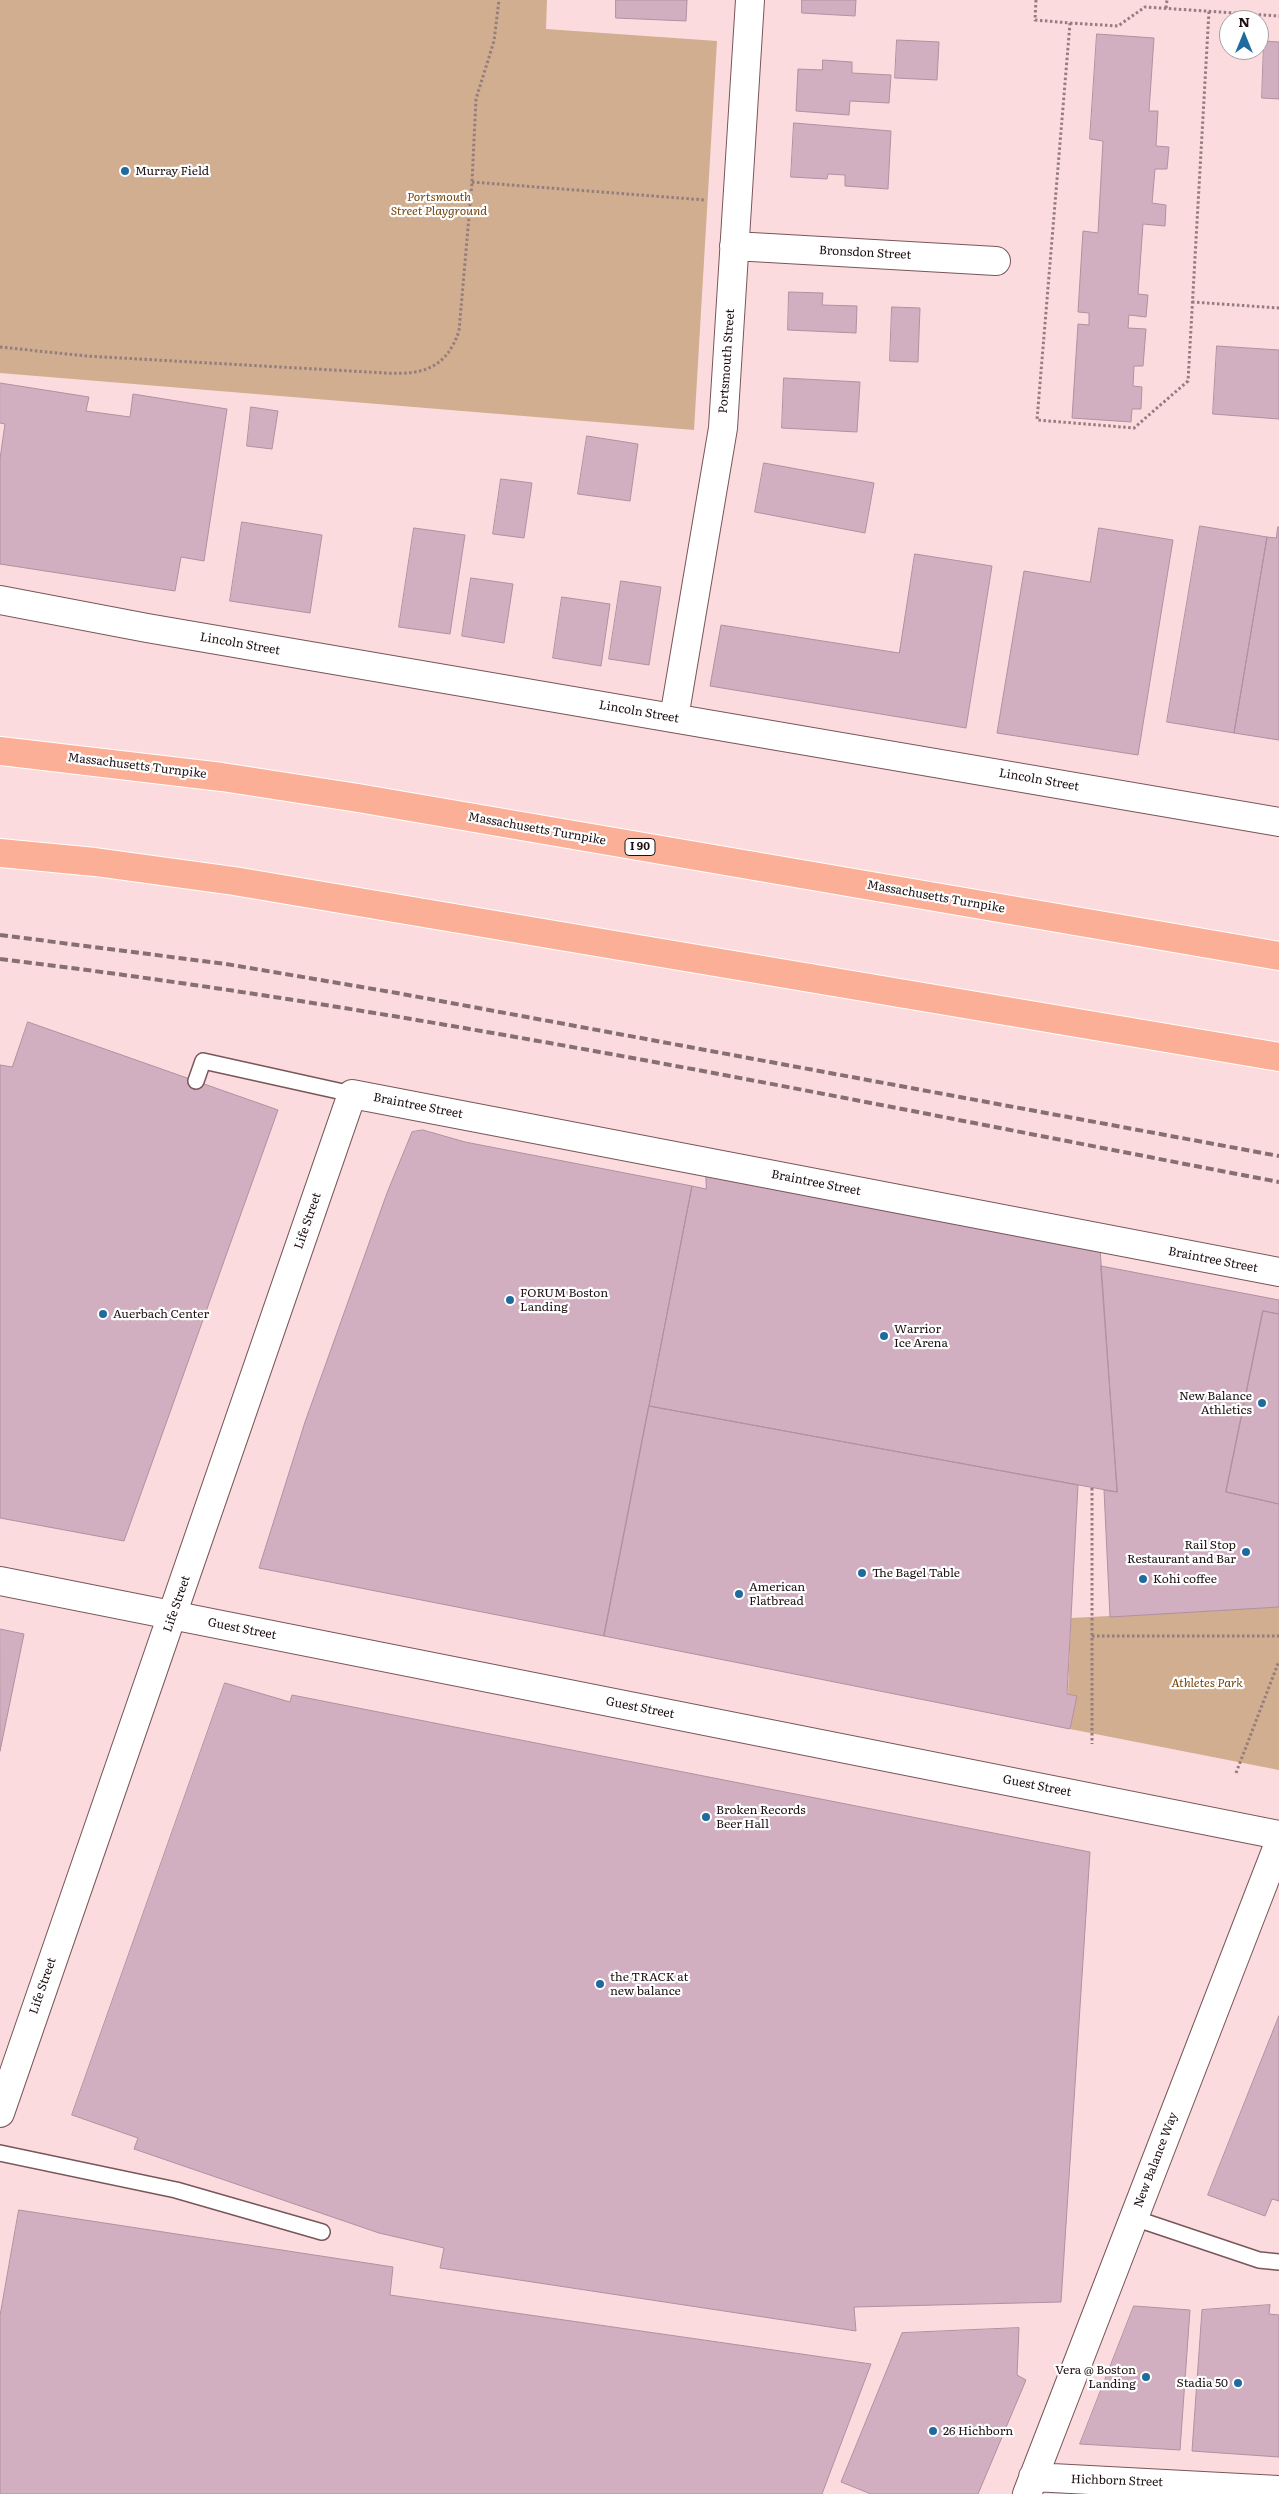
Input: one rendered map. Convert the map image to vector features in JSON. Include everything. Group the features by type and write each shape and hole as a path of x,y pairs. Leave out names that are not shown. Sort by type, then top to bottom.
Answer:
{"highway":[{"name":"Massachusetts Turnpike","path":"0,751 222,777 348,797 1279,956"},
{"path":"0,853 95,862 234,881 1279,1057"}],"street":[{"name":"Portsmouth Street","path":"674,718 720,444 750,0"},
{"name":"Bronsdon Street","path":"734,246 996,261"},
{"name":"Lincoln Street","path":"0,600 157,630 1279,822"},
{"name":"Braintree Street","path":"352,1094 1279,1272"},
{"name":"Life Street","path":"0,2113 352,1094"},
{"name":"Guest Street","path":"0,1582 1279,1835"},
{"name":"New Balance Way","path":"1030,2485 1279,1843"},
{"name":"Hichborn Street","path":"1030,2485 1279,2490"}],"lane":[{"path":"196,1081 203,1061 352,1094"},
{"path":"0,2153 176,2190 322,2232"},
{"path":"1134,2218 1259,2260 1279,2262"}],"path":[{"path":"0,347 77,355 386,373 425,371 448,353 459,331 472,182 476,99 494,42 499,0"},
{"path":"1036,0 1034,20 1070,23 1118,26 1145,6 1279,16"},
{"path":"1166,8 1167,0"},
{"path":"1070,23 1037,420 1134,428 1188,381 1209,11"},
{"path":"472,182 713,200"},
{"path":"1192,302 1279,308"},
{"path":"1092,1488 1092,1744"},
{"path":"1092,1636 1279,1636"},
{"path":"1236,1773 1279,1661"}],"green space":[{"name":"Portsmouth Street Playground","path":"0,0 547,0 546,29 717,41 694,430 0,373"},
{"name":"Athletes Park","path":"1279,1607 1279,1770 1070,1729 1077,1696 1068,1694 1071,1618"}],"building":[{"path":"616,0 687,0 686,21 616,18"},
{"path":"802,0 856,0 855,16 802,13"},
{"path":"1097,34 1154,38 1149,111 1158,111 1156,146 1169,147 1167,169 1155,169 1152,203 1166,205 1165,226 1143,224 1138,294 1148,295 1146,317 1129,315 1128,328 1146,329 1143,366 1134,366 1133,386 1142,387 1141,409 1132,409 1131,422 1072,418 1078,324 1089,325 1089,313 1078,312 1083,231 1098,233 1103,141 1090,139"},
{"path":"897,40 939,42 937,80 895,78"},
{"path":"1269,41 1279,42 1279,99 1262,98 1263,60 1269,60"},
{"path":"823,60 852,62 852,73 891,75 889,103 850,101 849,115 796,111 798,69 822,70"},
{"path":"794,123 891,131 888,189 845,186 845,175 828,174 827,179 791,177"},
{"path":"789,292 823,293 822,305 857,306 856,333 788,330"},
{"path":"892,307 920,308 918,362 890,361"},
{"path":"1217,346 1279,350 1279,419 1213,414"},
{"path":"784,378 860,382 857,432 782,428"},
{"path":"0,383 89,397 86,411 130,417 133,394 227,409 204,561 181,557 175,591 0,564 0,459 5,424 0,423"},
{"path":"251,407 278,411 272,449 247,446"},
{"path":"587,436 638,444 630,501 578,494"},
{"path":"764,463 874,483 865,533 755,512"},
{"path":"501,479 532,483 524,538 493,534"},
{"path":"242,522 322,535 310,613 230,601"},
{"path":"1200,526 1267,537 1234,733 1167,722"},
{"path":"1278,527 1279,740 1234,733 1267,537 1276,538"},
{"path":"414,528 465,535 450,634 399,627"},
{"path":"1099,528 1173,540 1138,755 997,733 1024,571 1090,582"},
{"path":"915,554 992,566 966,728 710,686 721,625 899,653"},
{"path":"471,578 513,584 504,643 462,636"},
{"path":"621,581 661,587 649,665 609,659"},
{"path":"562,597 610,604 601,666 553,658"},
{"name":"Auerbach Center","path":"28,1022 278,1110 124,1541 0,1518 0,1065 12,1067"},
{"name":"FORUM Boston Landing","path":"423,1130 465,1142 692,1186 604,1636 259,1568 305,1422 387,1193 412,1132"},
{"name":"Warrior Ice Arena","path":"706,1171 1100,1248 1117,1492 649,1406 692,1186 706,1189"},
{"path":"1101,1266 1279,1300 1279,1314 1263,1311 1226,1492 1279,1504 1279,1607 1110,1617 1104,1490 1117,1492"},
{"name":"New Balance Athletics","path":"1263,1311 1279,1314 1279,1504 1226,1492"},
{"path":"649,1406 1078,1485 1067,1694 1077,1696 1070,1729 604,1636"},
{"path":"0,1629 24,1634 0,1751"},
{"name":"the TRACK at new balance","path":"225,1683 290,1702 292,1695 1090,1852 1061,2302 854,2307 856,2331 440,2268 444,2248 379,2233 134,2149 138,2138 72,2115"},
{"path":"1279,2016 1279,2201 1272,2199 1265,2216 1208,2195"},
{"path":"19,2210 393,2267 390,2295 871,2364 822,2494 0,2494 0,2316"},
{"name":"Stadia 50","path":"1270,2305 1269,2314 1279,2315 1279,2457 1192,2451 1202,2310"},
{"name":"Vera @ Boston Landing","path":"1134,2306 1190,2310 1180,2450 1080,2444"},
{"name":"26 Hichborn","path":"1019,2328 1017,2375 1026,2380 978,2494 871,2494 841,2482 902,2333"}],"railway":[{"path":"0,935 226,964 397,993 1279,1156"},
{"path":"0,959 161,980 482,1031 1279,1182"}],"place":[{"name":"Murray Field","path":"125,171"},
{"name":"FORUM Boston Landing","path":"510,1300"},
{"name":"Auerbach Center","path":"103,1314"},
{"name":"Warrior Ice Arena","path":"884,1336"},
{"name":"New Balance Athletics","path":"1262,1403"},
{"name":"Rail Stop Restaurant and Bar","path":"1246,1552"},
{"name":"The Bagel Table","path":"862,1573"},
{"name":"Kohi coffee","path":"1143,1579"},
{"name":"American Flatbread","path":"739,1594"},
{"name":"Broken Records Beer Hall","path":"706,1817"},
{"name":"the TRACK at new balance","path":"600,1984"},
{"name":"Vera @ Boston Landing","path":"1146,2377"},
{"name":"Stadia 50","path":"1238,2383"},
{"name":"26 Hichborn","path":"933,2431"}]}
